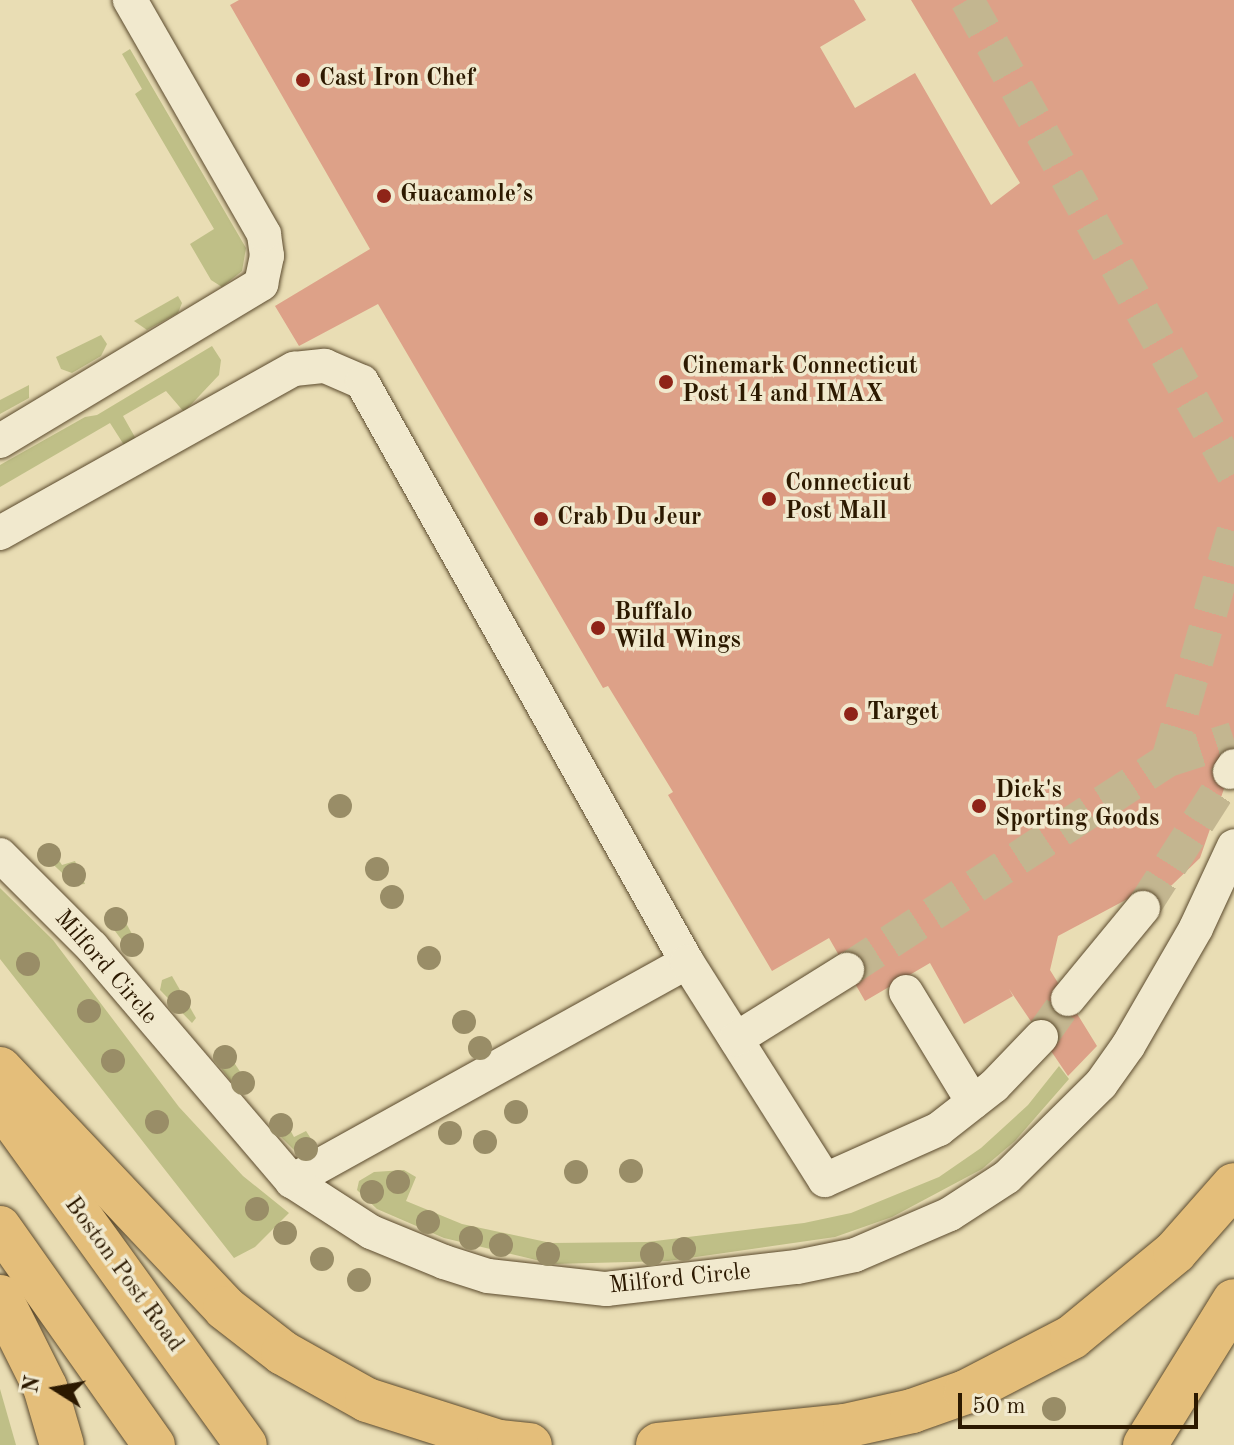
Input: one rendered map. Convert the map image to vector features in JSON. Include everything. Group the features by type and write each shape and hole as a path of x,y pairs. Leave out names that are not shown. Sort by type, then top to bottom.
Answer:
{"highway":[{"path":"0,1069 225,1308 283,1353 367,1400 499,1442 530,1445"},
{"path":"658,1445 845,1426 912,1411 1020,1368 1084,1328 1175,1252 1234,1185"},
{"path":"0,1297 45,1387 62,1445"},
{"path":"1145,1445 1234,1301"}],"main road":[{"name":"Boston Post Road","path":"0,1104 246,1445"},
{"path":"0,1227 154,1445"}],"street":[{"path":"0,441 261,284 267,256 264,234 130,0"},
{"path":"0,533 294,369 325,366 362,382 687,962 825,1180 914,1142 973,1102 1041,1037"},
{"name":"Milford Circle","path":"0,855 92,947 292,1181 371,1232 488,1276 606,1289 797,1267 855,1255 904,1236 1007,1177 1092,1073 1196,928 1234,846"},
{"path":"1068,999 1143,908"},
{"path":"292,1181 687,962"},
{"path":"736,1039 847,970"},
{"path":"906,992 973,1102"}],"green space":[{"path":"130,49 246,248 242,271 222,287 211,280 190,244 214,229 135,94 142,89 122,54"},
{"path":"178,296 182,303 178,313 147,330 134,321"},
{"path":"101,335 107,344 101,356 72,373 61,369 56,357"},
{"path":"212,346 221,360 219,375 184,412 166,391 123,416 136,439 124,445 110,423 0,487 0,465 85,417 97,415"},
{"path":"29,385 29,398 0,414 0,400"},
{"path":"48,844 62,865 75,861 85,884 75,885 42,854"},
{"path":"0,888 53,940 179,1107 243,1176 289,1213 255,1247 234,1258 0,959"},
{"path":"117,907 141,950 139,953 130,951 106,919 108,910"},
{"path":"172,976 196,1018 192,1023 160,990 162,980"},
{"path":"223,1046 251,1088 248,1093 239,1092 215,1060 215,1051"},
{"path":"1059,1066 1069,1079 1015,1141 982,1169 892,1217 835,1237 668,1261 553,1264 444,1238 377,1209 357,1190 359,1181 374,1172 404,1170 416,1177 406,1201 462,1224 551,1243 647,1242 804,1223 851,1213 939,1177 981,1148 1028,1105"},
{"path":"282,1115 294,1137 306,1131 319,1151 302,1158 271,1127 273,1119"},
{"path":"0,1389 16,1445 0,1445"}],"building":[{"name":"Connecticut Post Mall","path":"239,0 854,0 866,20 820,47 855,108 915,73 991,205 1020,183 911,0 1234,0 1234,760 1200,858 1145,911 1135,895 1058,936 1050,970 1097,1046 1068,1076 1009,989 1013,996 964,1024 930,963 865,1001 829,938 772,971 668,795 673,792 608,686 603,688 378,304 299,346 275,306 370,249 230,5"}],"tunnel":[{"path":"967,0 1234,475"},
{"path":"1168,760 1234,530"},
{"path":"847,970 1168,760 1234,739"},
{"path":"1143,908 1230,772"},
{"path":"1041,1037 1068,999"}],"place":[{"name":"Cast Iron Chef","path":"303,80"},
{"name":"Guacamole’s","path":"384,196"},
{"name":"Cinemark Connecticut Post 14 and IMAX","path":"666,382"},
{"name":"Connecticut Post Mall","path":"769,499"},
{"name":"Crab Du Jeur","path":"541,519"},
{"name":"Buffalo Wild Wings","path":"598,628"},
{"name":"Target","path":"851,714"},
{"name":"Dick's Sporting Goods","path":"979,806"}]}
